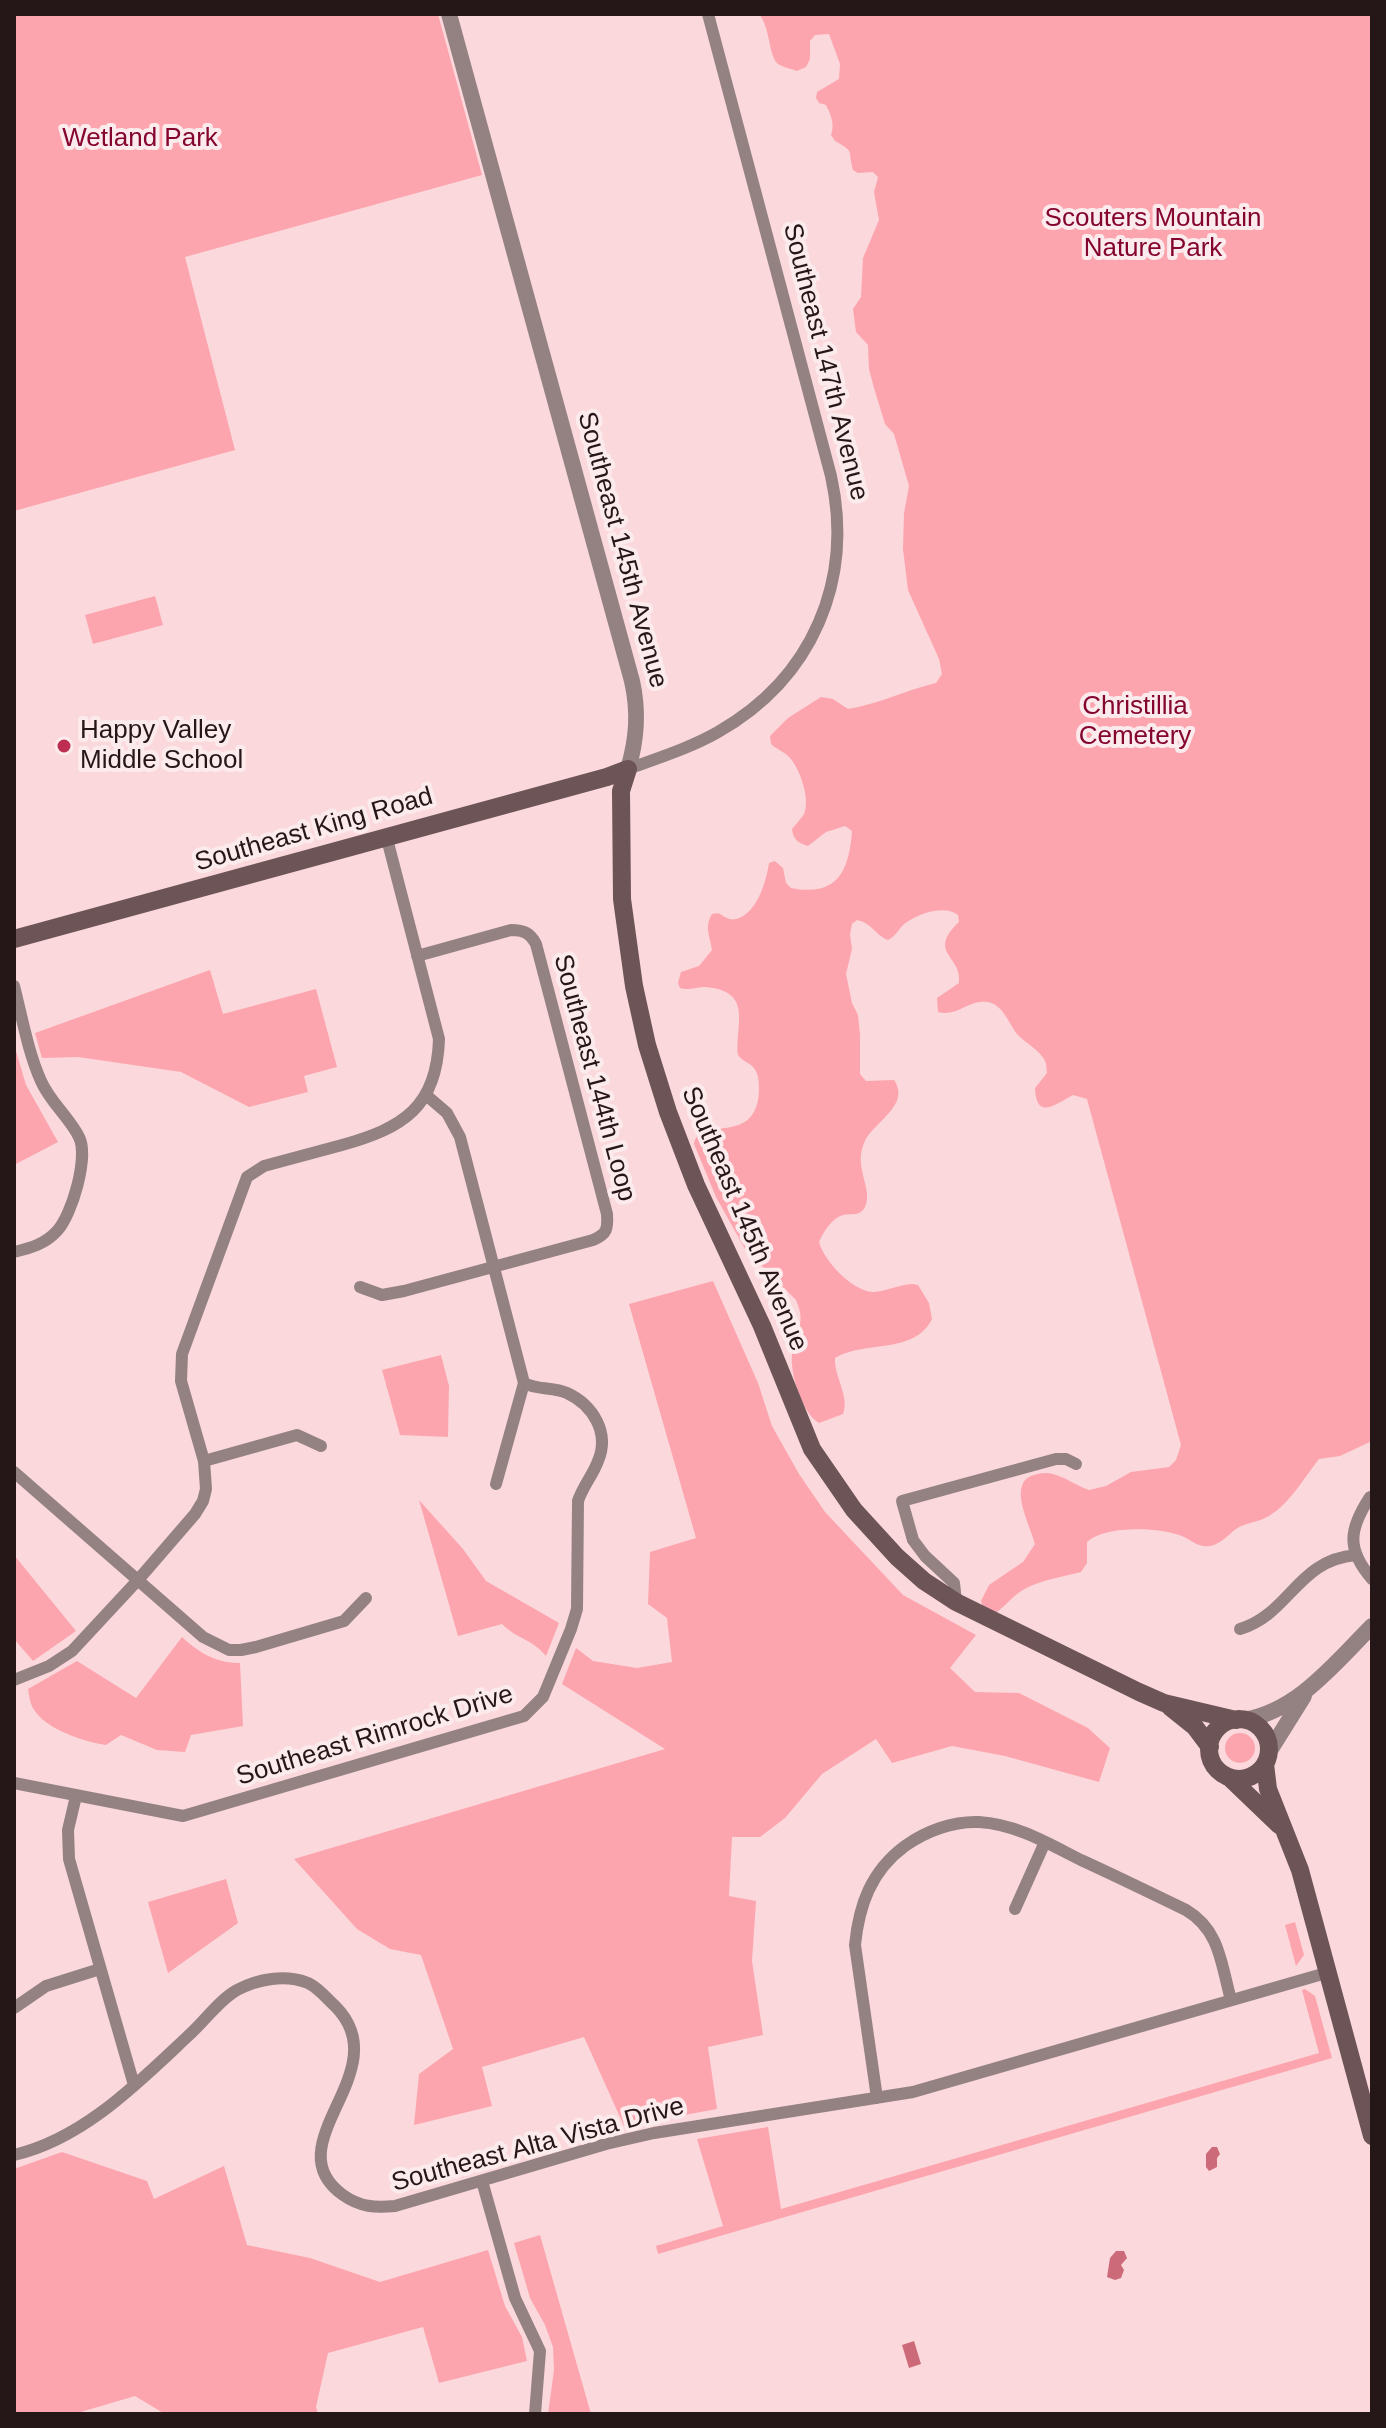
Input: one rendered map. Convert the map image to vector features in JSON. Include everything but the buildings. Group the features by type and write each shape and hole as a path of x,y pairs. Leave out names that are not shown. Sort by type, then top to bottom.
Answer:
{"main road":[{"name":"Southeast King Road","path":"14,939 387,839 628,769"},
{"name":"Southeast 145th Avenue","path":"628,769 621,791 620,847 628,952 647,1045 685,1158 762,1326 801,1427 825,1471 846,1501 897,1557 924,1581 956,1602 1098,1674 1164,1703 1239,1720"},
{"name":"Southeast 145th Avenue","path":"1164,1703 1195,1727 1210,1747 1213,1764 1230,1778"},
{"path":"1210,1747 1218,1729 1239,1720 1257,1725 1264,1733 1268,1789 1300,1870 1372,2136"},
{"path":"1230,1778 1250,1777 1267,1758"},
{"path":"1230,1778 1284,1830"}],"street":[{"name":"Southeast 145th Avenue","path":"449,14 632,681 637,719 628,769"},
{"name":"Southeast 147th Avenue","path":"628,769 719,731 757,705 776,686 809,642 823,614 835,577 838,509 831,476 708,14"},
{"path":"14,1680 49,1666 72,1651 138,1580 203,1501 206,1489 204,1461 181,1381 182,1354 247,1177 264,1166 385,1132 410,1115 426,1095 438,1059 439,1039 387,839"},
{"name":"Southeast 144th Loop","path":"417,956 511,930 522,930 532,935 607,1214 608,1228 603,1236 494,1267"},
{"path":"14,986 41,1082 83,1146 79,1175 60,1228 45,1242 14,1252"},
{"path":"426,1095 447,1113 460,1137 524,1383 496,1484"},
{"path":"360,1287 382,1295 494,1267"},
{"name":"Southeast Rimrock Drive","path":"14,1783 183,1816 524,1716 535,1708 554,1672 577,1609 578,1501 598,1461 601,1446 600,1427 594,1414 581,1401 564,1392 524,1383"},
{"path":"204,1461 297,1435 321,1446"},
{"path":"956,1602 954,1583 913,1540 902,1501 1056,1459 1066,1459 1076,1464"},
{"path":"14,1472 203,1637 229,1650 256,1647 344,1621 366,1598"},
{"path":"1370,1497 1354,1525 1353,1542 1356,1555 1372,1579"},
{"path":"1240,1629 1267,1616 1317,1567 1333,1559 1356,1555"},
{"path":"1239,1720 1275,1711 1310,1686 1372,1626"},
{"path":"1267,1758 1310,1686"},
{"path":"76,1796 68,1830 69,1859 134,2085"},
{"path":"877,2098 855,1945 863,1900 873,1880 899,1850 933,1830 981,1822 1011,1827 1199,1918 1209,1928 1215,1941 1231,2000"},
{"path":"1015,1909 1045,1842"},
{"path":"14,2008 46,1986 100,1969"},
{"name":"Southeast Alta Vista Drive","path":"14,2155 49,2143 80,2127 134,2085 233,1992 268,1979 298,1980 310,1984 344,2015 354,2043 352,2073 330,2116 320,2152 331,2184 354,2203 380,2208 654,2133 877,2098 952,2082 1326,1973"},
{"path":"482,2181 515,2298 540,2351 535,2414"}],"green space":[{"name":"Wetland Park","path":"14,14 438,14 482,175 185,257 235,450 14,511"},
{"name":"Scouters Mountain Nature Park","path":"759,14 1372,14 1372,1441 1340,1456 1319,1459 1281,1507 1265,1518 1239,1527 1210,1546 1160,1531 1119,1530 1095,1536 1087,1542 1087,1563 1081,1572 1032,1586 992,1615 984,1610 981,1601 989,1585 1023,1562 1035,1544 1022,1506 1022,1487 1026,1480 1036,1474 1051,1473 1089,1490 1106,1486 1131,1472 1169,1467 1176,1460 1181,1445 1087,1099 1073,1095 1048,1107 1039,1104 1035,1088 1047,1073 1045,1061 1017,1034 997,1006 981,1002 952,1012 938,1012 937,998 959,983 959,974 946,948 950,932 959,922 958,915 939,910 926,913 907,922 888,940 862,922 857,920 852,924 852,949 846,974 858,1015 860,1074 866,1081 894,1080 898,1097 889,1113 865,1141 862,1151 867,1193 865,1207 858,1213 835,1219 819,1242 840,1274 866,1291 918,1285 929,1303 932,1319 913,1338 860,1349 835,1358 845,1407 843,1414 819,1423 802,1402 793,1372 793,1347 801,1317 796,1300 745,1249 716,1197 694,1144 698,1135 706,1131 739,1125 748,1119 756,1108 759,1091 755,1069 738,1055 739,1011 736,1002 720,990 680,988 678,983 681,972 699,966 712,950 708,927 712,914 733,919 750,911 763,888 769,863 775,861 783,868 786,883 791,888 807,890 830,885 844,869 848,858 852,831 845,826 826,832 808,846 795,838 792,829 804,814 805,791 796,766 771,744 770,736 788,718 821,697 833,699 848,709 936,683 942,674 939,659 908,590 903,549 904,513 909,486 894,434 885,424 869,369 868,345 856,332 853,309 861,297 863,258 879,220 874,192 878,177 873,172 858,173 853,170 850,152 831,135 831,116 826,105 816,98 817,92 839,79 840,64 829,34 815,35 810,41 810,59 806,67 797,71 775,60"},
{"path":"155,596 163,625 93,644 85,615"},
{"path":"210,970 223,1014 316,989 337,1067 304,1076 308,1092 249,1107 181,1072 78,1057 42,1058 35,1033"},
{"path":"14,1044 26,1085 58,1142 14,1165"},
{"path":"713,1281 758,1383 772,1426 825,1512 903,1595 976,1635 950,1668 975,1692 1019,1693 1088,1728 1110,1748 1099,1782 1005,1756 952,1746 892,1763 876,1739 822,1774 785,1818 760,1837 732,1837 729,1896 756,1901 752,1961 763,2035 708,2047 717,2109 624,2126 584,2037 482,2067 492,2106 414,2125 419,2074 453,2049 421,1955 390,1949 357,1929 294,1859 665,1749 562,1684 576,1648 593,1661 637,1668 672,1662 667,1618 648,1604 650,1552 696,1538 629,1304"},
{"path":"441,1355 449,1386 448,1437 400,1435 382,1370"},
{"path":"419,1500 463,1549 486,1581 559,1623 546,1656 502,1624 458,1636"},
{"path":"14,1555 76,1631 33,1661 14,1639"},
{"path":"182,1637 208,1656 240,1663 243,1726 191,1735 185,1752 157,1750 121,1735 106,1745 77,1738 46,1722 32,1706 28,1689 77,1661 136,1698"},
{"path":"1240,1733 1251,1737 1255,1748 1251,1759 1240,1763 1229,1759 1225,1748 1229,1737"},
{"path":"226,1879 238,1923 168,1973 148,1902"},
{"path":"1295,1922 1304,1955 1296,1966 1285,1925"},
{"path":"1302,1990 1315,1996 1332,2058 658,2254 656,2246 723,2226 697,2139 768,2127 781,2209 1319,2053"},
{"path":"62,2152 147,2181 154,2199 224,2166 247,2245 310,2258 380,2282 488,2250 505,2306 522,2337 527,2361 439,2383 423,2327 328,2353 316,2407 318,2414 165,2414 135,2396 74,2414 14,2414 14,2169"},
{"path":"540,2235 591,2414 548,2414 554,2370 553,2347 530,2298 514,2243"}],"shaded area":[{"path":"1212,2147 1217,2147 1220,2154 1217,2167 1209,2171 1206,2154"},
{"path":"1116,2251 1124,2251 1127,2258 1121,2265 1124,2270 1121,2278 1115,2280 1107,2277 1110,2258"},
{"path":"914,2341 921,2364 909,2368 902,2345"}],"place":[{"name":"Happy Valley Middle School","path":"64,746"}],"park label":[{"name":"Christillia Cemetery","path":"1135,722"}]}
